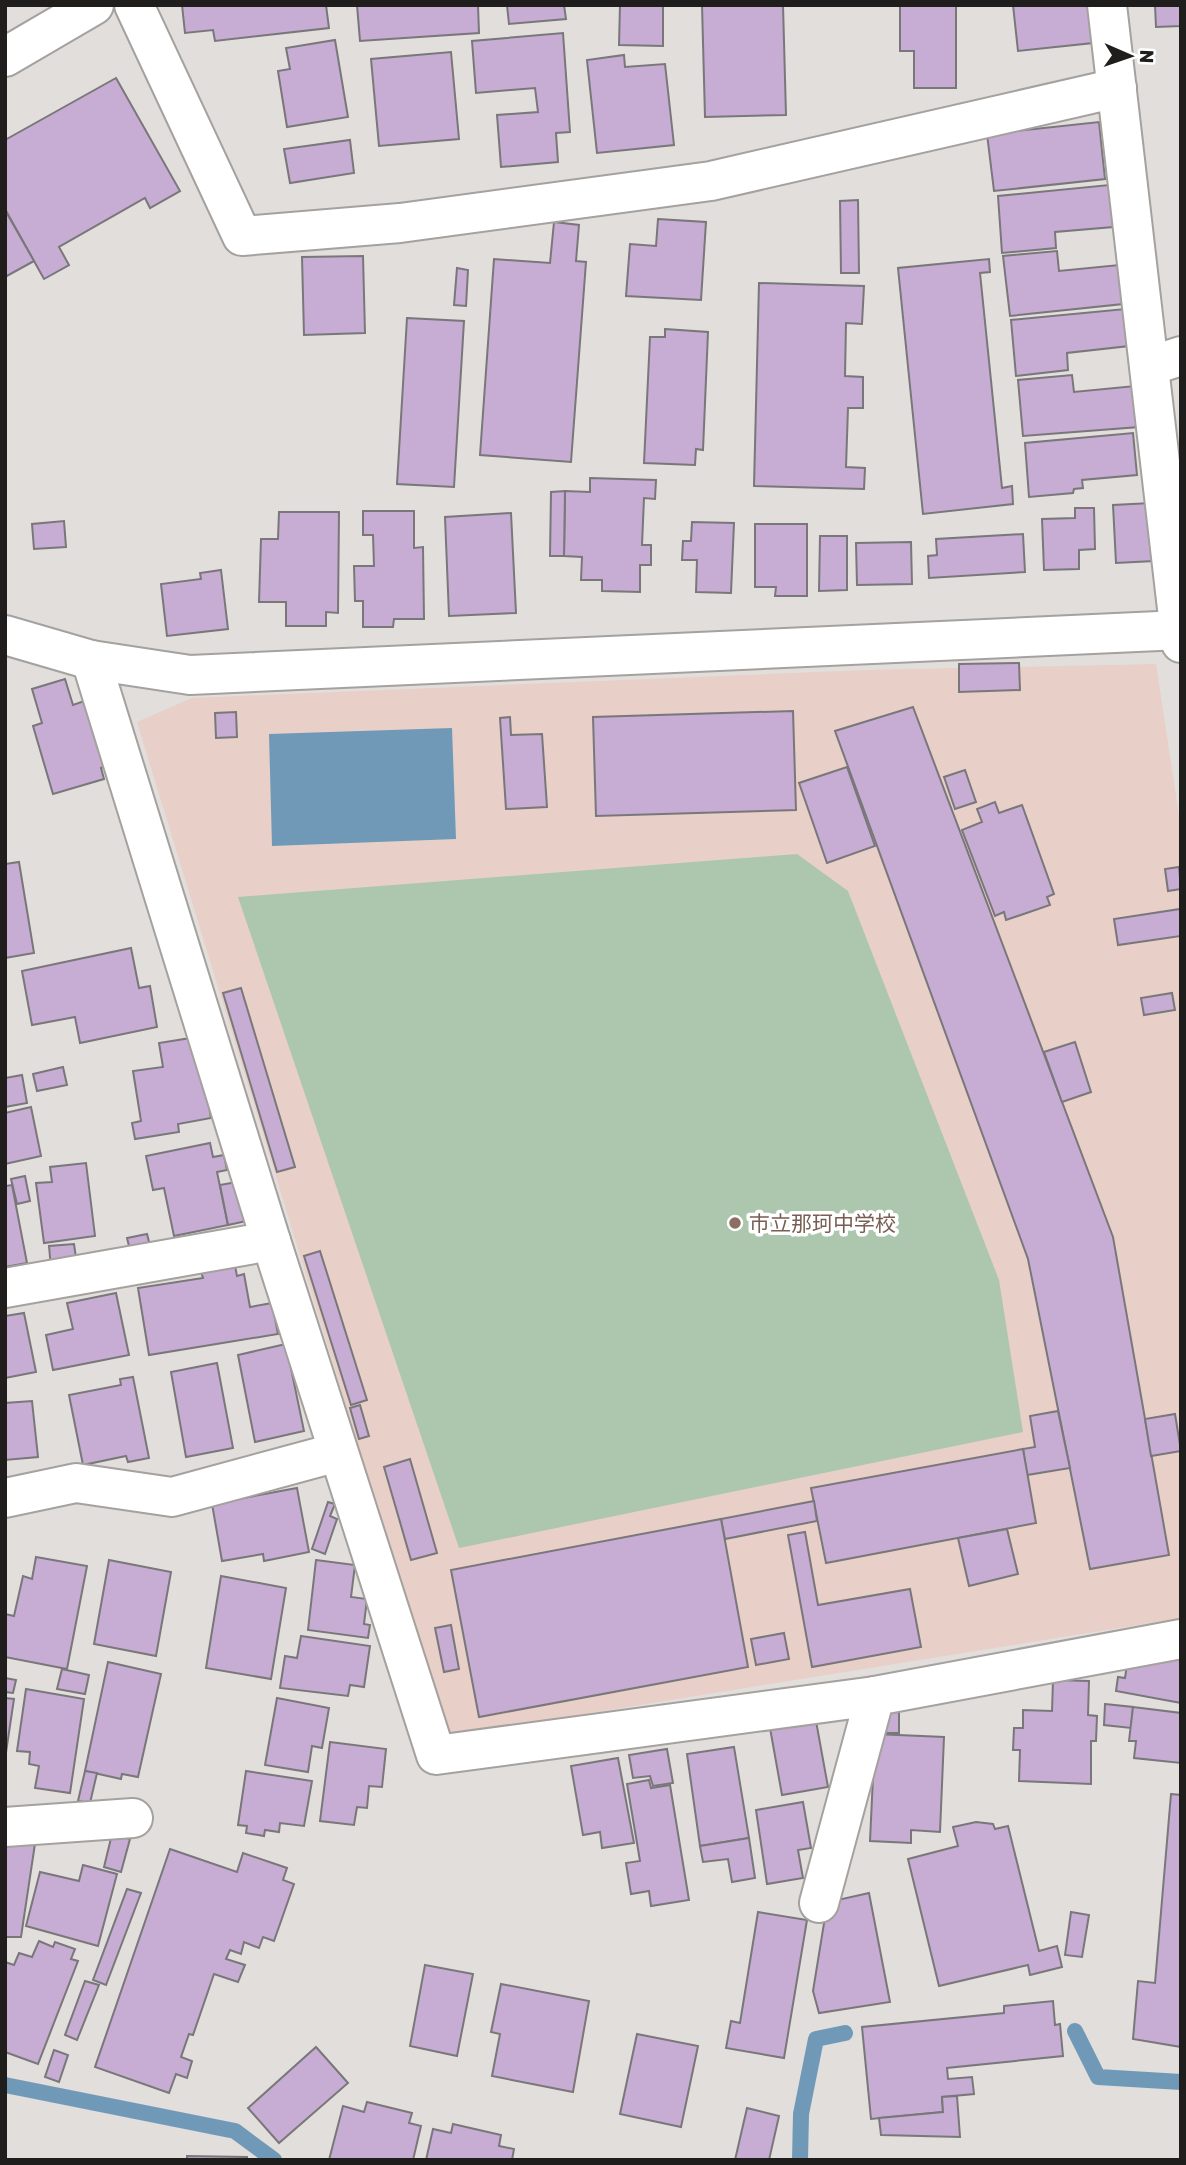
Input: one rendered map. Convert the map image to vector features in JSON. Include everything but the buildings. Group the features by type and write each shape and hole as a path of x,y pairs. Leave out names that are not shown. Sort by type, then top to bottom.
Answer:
{"street":[{"path":"134,5 242,236 400,223 711,181 1117,88"},
{"path":"5,635 91,660 190,676 1180,634 1165,361 1117,88 1107,5"},
{"path":"5,57 78,9"},
{"path":"91,660 271,1241 436,1755 875,1696 1181,1639"},
{"path":"5,1289 271,1241"},
{"path":"5,1498 76,1483 172,1497 338,1452"},
{"path":"819,1903 875,1696"},
{"path":"5,1827 133,1818"}],"shaded area":[{"name":"市立那珂中学校","path":"1156,664 1181,829 1181,1618 447,1736 137,722 192,698 866,670"}],"green space":[{"path":"797,854 848,891 999,1280 1023,1432 459,1548 238,897"}],"water":[{"path":"452,728 456,839 272,846 269,734"}],"waterway":[{"path":"1075,2031 1098,2077 1181,2082"},
{"path":"800,2160 801,2114 816,2039 845,2033"},
{"path":"5,2085 235,2131 274,2160"}],"place":[{"name":"市立那珂中学校","path":"735,1223"}]}
